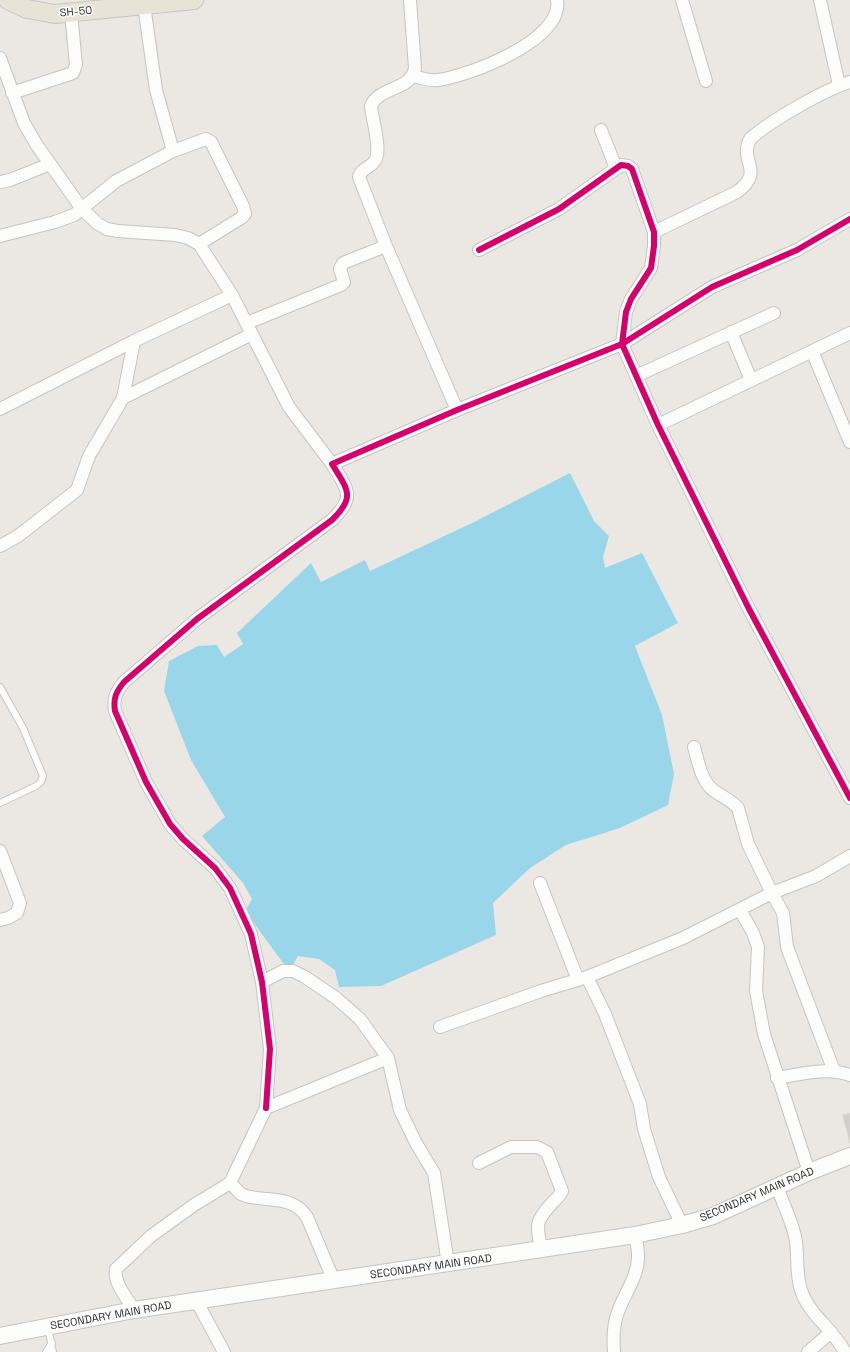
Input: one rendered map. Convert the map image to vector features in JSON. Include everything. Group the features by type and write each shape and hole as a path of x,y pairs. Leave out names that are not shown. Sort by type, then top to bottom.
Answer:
{"main road":[{"name":"SH-50","path":"8,0 27,9 55,14 194,0"},
{"name":"SECONDARY MAIN ROAD","path":"0,1336 134,1310 198,1302 635,1235 682,1225 713,1216 809,1172 850,1156"}],"street":[{"path":"410,0 415,68 414,76 404,84 380,95 374,100 371,106 378,148 377,157 374,163 363,169 359,177 386,246 457,410"},
{"path":"414,76 436,81 456,76 518,52 551,23 557,13 557,0"},
{"path":"682,0 706,81"},
{"path":"654,232 729,197 743,188 748,183 751,173 746,152 750,139 792,111 844,84 820,0"},
{"path":"144,5 155,83 173,150"},
{"path":"12,93 73,73 76,65 71,13"},
{"path":"0,58 24,123 50,164 82,209 98,224 107,229 118,231 175,235 188,238 199,244 232,295 289,408 332,464 341,478 348,496 347,504 332,520 197,619 124,682 116,692 113,700 120,724 140,767 170,824 182,839 215,868 230,888 251,934 262,982 270,1049 266,1108 230,1183 194,1205 151,1236 116,1269 115,1273 119,1285 134,1310"},
{"path":"601,130 616,168"},
{"path":"0,236 65,219 82,209 116,181 173,150 204,139 210,141 245,210 242,218 199,244"},
{"path":"0,182 10,180 50,164"},
{"path":"479,250 559,209 616,168 625,165 632,169 654,232 654,258 651,268 631,299 626,312 622,344 658,425 748,606 850,798"},
{"path":"332,464 457,410 622,344 712,287 797,250 850,219"},
{"path":"246,323 341,285 344,282 340,268 344,263 386,246"},
{"path":"0,409 134,341 232,295"},
{"path":"636,376 774,313"},
{"path":"731,332 751,380"},
{"path":"658,425 850,333"},
{"path":"123,398 252,334"},
{"path":"0,546 18,536 77,490 89,456 123,398 134,341"},
{"path":"812,351 850,442"},
{"path":"694,747 706,782 712,789 735,804 738,808 748,844 783,913 787,947 834,1071"},
{"path":"0,851 20,903 17,913 0,920"},
{"path":"440,1028 490,1008 582,979 683,938 772,893 816,876 850,856"},
{"path":"540,883 582,979 605,1014 640,1104 646,1136 659,1177 682,1225"},
{"path":"740,910 753,932 758,947 756,991 764,1034 777,1078 809,1172"},
{"path":"262,982 283,971 293,972 306,977 356,1014 388,1058 400,1110 416,1143 434,1173 448,1264"},
{"path":"266,1108 388,1058"},
{"path":"777,1078 814,1072 834,1071 850,1075"},
{"path":"479,1163 511,1147 537,1147 547,1152 562,1191 539,1218 537,1227 541,1250"},
{"path":"230,1183 241,1194 246,1196 288,1202 302,1209 307,1217 334,1281"},
{"path":"777,1187 795,1236 797,1251 797,1276 801,1291 808,1305 831,1332 845,1352"},
{"path":"614,1352 613,1341 617,1312 631,1285 637,1264 638,1253 635,1235"},
{"path":"198,1302 224,1352"},
{"path":"808,1352 831,1332"}],"lane":[{"path":"0,686 23,728 43,776 36,786 0,803"},
{"path":"48,1327 53,1352"},
{"path":"46,1352 52,1343"}],"water":[{"path":"570,473 594,521 609,536 603,557 605,568 642,553 678,623 635,646 662,715 674,774 668,805 620,828 566,845 530,868 493,903 496,935 381,986 339,987 335,970 319,959 298,956 289,971 245,911 252,899 243,883 202,836 225,817 191,760 164,691 169,661 198,646 217,645 224,657 243,644 237,633 311,563 321,582 365,560 370,571 474,522"}],"building":[{"path":"850,1114 850,1143 843,1115"}],"cycle path":[{"path":"479,250 559,209 621,165 628,166 632,169 654,232 654,246 651,268 631,299 626,312 622,344 658,425 748,607 850,798"},
{"path":"266,1108 270,1049 262,982 251,934 230,888 215,868 183,839 170,824 146,782 115,711 114,702 119,689 124,682 197,619 332,520 340,512 347,499 347,493 342,480 332,464 457,410 622,344 712,287 797,250 850,219"}]}
